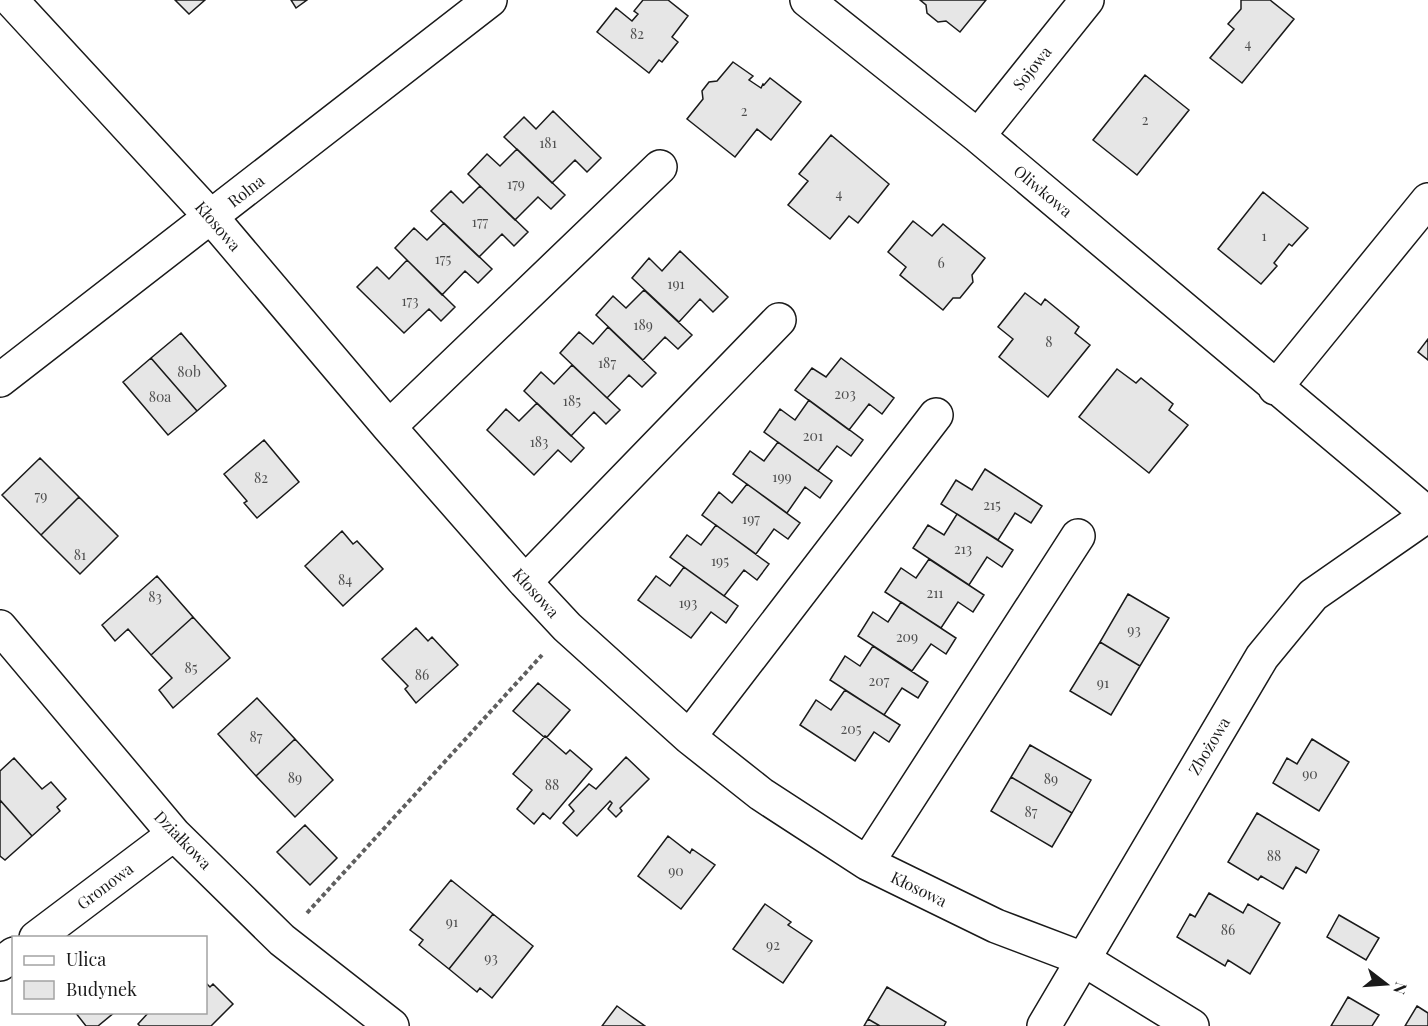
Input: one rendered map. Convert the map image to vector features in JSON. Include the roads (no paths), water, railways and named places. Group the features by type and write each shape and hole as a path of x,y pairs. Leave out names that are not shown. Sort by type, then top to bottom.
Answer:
{"street":[{"name":"Kłosowa","path":"11,0 212,218 388,427 525,582 567,627 689,737 761,794 867,863 996,926 1083,959 1192,1026"},
{"name":"Rolna","path":"0,380 212,218 490,0"},
{"name":"Oliwkowa","path":"807,0 978,136 1428,515"},
{"name":"Sojowa","path":"978,136 1087,0"},
{"path":"388,427 660,167"},
{"path":"1275,388 1428,200"},
{"path":"525,582 779,320"},
{"path":"689,737 936,415"},
{"name":"Zbożowa","path":"1044,1026 1262,657 1312,595 1428,515"},
{"path":"867,863 1078,536"},
{"name":"Działkowa","path":"0,627 174,834 282,940 392,1026"},
{"name":"Gronowa","path":"39,936 174,834"}]}
